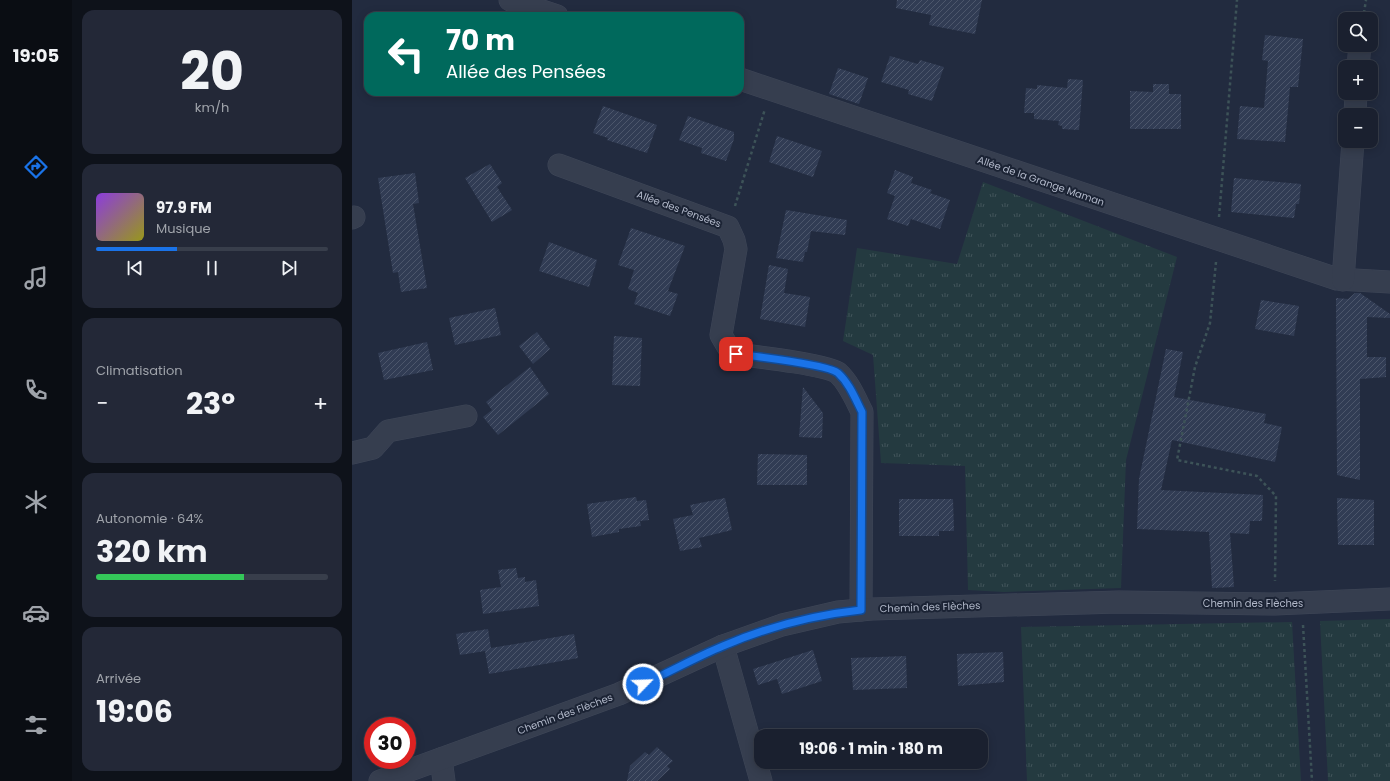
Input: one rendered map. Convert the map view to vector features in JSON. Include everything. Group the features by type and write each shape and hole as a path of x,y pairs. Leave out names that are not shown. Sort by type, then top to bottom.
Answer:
{"street":[{"path":"510,0 545,12"},
{"name":"Allée de la Grange Maman","path":"744,80 1217,241 1337,280 1390,282"},
{"path":"1343,280 1352,148"},
{"name":"Allée des Pensées","path":"559,166 728,227 736,249 721,335 728,348 736,354 818,366 837,372 852,390 862,412 861,610"},
{"path":"352,453 373,448 388,431 466,416"},
{"name":"Chemin des Flèches","path":"380,781 619,694 723,646 782,625 838,612 1119,602 1275,604 1390,599"},
{"path":"723,646 761,781"},
{"path":"440,759 444,781"}],"path":[{"path":"1237,0 1215,278 1210,323 1195,367 1177,460 1257,476 1276,496 1275,604"},
{"path":"1364,12 1366,0"},
{"path":"728,227 771,90"},
{"path":"1302,603 1312,781"}],"green space":[{"path":"983,182 1177,257 1126,460 1121,588 1004,592 968,590 965,466 881,463 873,355 843,341 857,248 957,264"},
{"path":"1390,619 1390,781 1328,781 1320,621"},
{"path":"1292,622 1301,781 1027,781 1021,627"}],"building":[{"path":"897,0 982,0 975,34 929,25 931,15 896,8"},
{"path":"1265,35 1303,39 1298,87 1290,87 1285,142 1237,139 1240,106 1264,108 1268,61 1262,60"},
{"path":"890,56 918,64 920,60 944,67 932,101 908,94 909,90 881,82"},
{"path":"838,68 868,78 859,104 829,94"},
{"path":"1068,79 1083,80 1079,130 1062,129 1062,126 1058,125 1059,121 1034,119 1034,113 1024,113 1026,88 1037,89 1037,85 1067,88"},
{"path":"1153,84 1169,84 1169,94 1181,94 1181,129 1130,129 1130,91 1153,92"},
{"path":"603,106 657,125 647,153 607,140 608,138 593,133"},
{"path":"688,116 734,132 734,139 726,161 701,153 702,148 679,140"},
{"path":"777,136 822,151 813,177 769,162"},
{"path":"490,164 502,183 497,187 512,210 492,222 465,178"},
{"path":"895,170 913,177 911,183 932,190 930,193 950,200 940,229 911,219 908,226 887,219 895,196 887,193"},
{"path":"415,173 419,203 413,204 427,288 401,292 398,272 393,273 378,178"},
{"path":"1234,178 1301,184 1299,204 1296,204 1294,218 1231,212"},
{"path":"786,210 847,220 845,235 811,231 807,252 805,252 803,262 776,258"},
{"path":"631,228 685,246 668,291 678,294 670,316 634,304 638,293 628,289 634,270 618,265"},
{"path":"549,242 597,260 589,287 539,271"},
{"path":"769,265 788,269 784,293 810,297 805,327 760,319"},
{"path":"1355,293 1360,293 1390,314 1390,318 1367,317 1367,357 1386,357 1386,377 1360,379 1360,480 1337,475 1336,298 1348,299"},
{"path":"1261,300 1299,306 1294,336 1255,329"},
{"path":"495,308 501,335 455,345 449,318"},
{"path":"537,332 550,349 533,364 519,346"},
{"path":"614,336 642,338 640,386 612,385"},
{"path":"427,342 433,370 384,380 378,353"},
{"path":"1166,349 1183,352 1174,397 1266,414 1264,423 1282,427 1275,462 1172,440 1161,490 1263,495 1262,521 1250,521 1249,534 1230,533 1234,587 1212,588 1209,532 1137,529 1139,479"},
{"path":"530,367 549,394 498,435 483,417 492,410 486,402"},
{"path":"803,387 823,413 822,438 799,437"},
{"path":"758,454 807,455 807,485 757,485"},
{"path":"636,497 637,501 646,500 649,520 640,521 641,526 619,529 619,532 592,537 587,504"},
{"path":"725,498 732,530 699,538 702,547 680,551 673,519 693,515 690,505"},
{"path":"1337,498 1374,500 1374,545 1338,545"},
{"path":"899,499 953,499 954,531 939,531 939,536 899,536"},
{"path":"516,568 518,578 525,577 525,582 536,580 539,606 483,614 480,590 501,587 498,570"},
{"path":"488,629 491,648 574,634 578,658 489,674 485,651 460,655 456,634"},
{"path":"813,650 822,681 782,694 777,679 758,685 753,669"},
{"path":"1003,652 1004,682 958,686 957,654"},
{"path":"906,656 907,688 853,690 851,658"},
{"path":"657,747 673,761 667,766 670,769 657,781 627,781 630,766 645,752 649,755"}],"route":[{"path":"643,684 723,646 782,625 838,612 861,610 862,412 852,390 837,372 818,366 736,354"}]}
